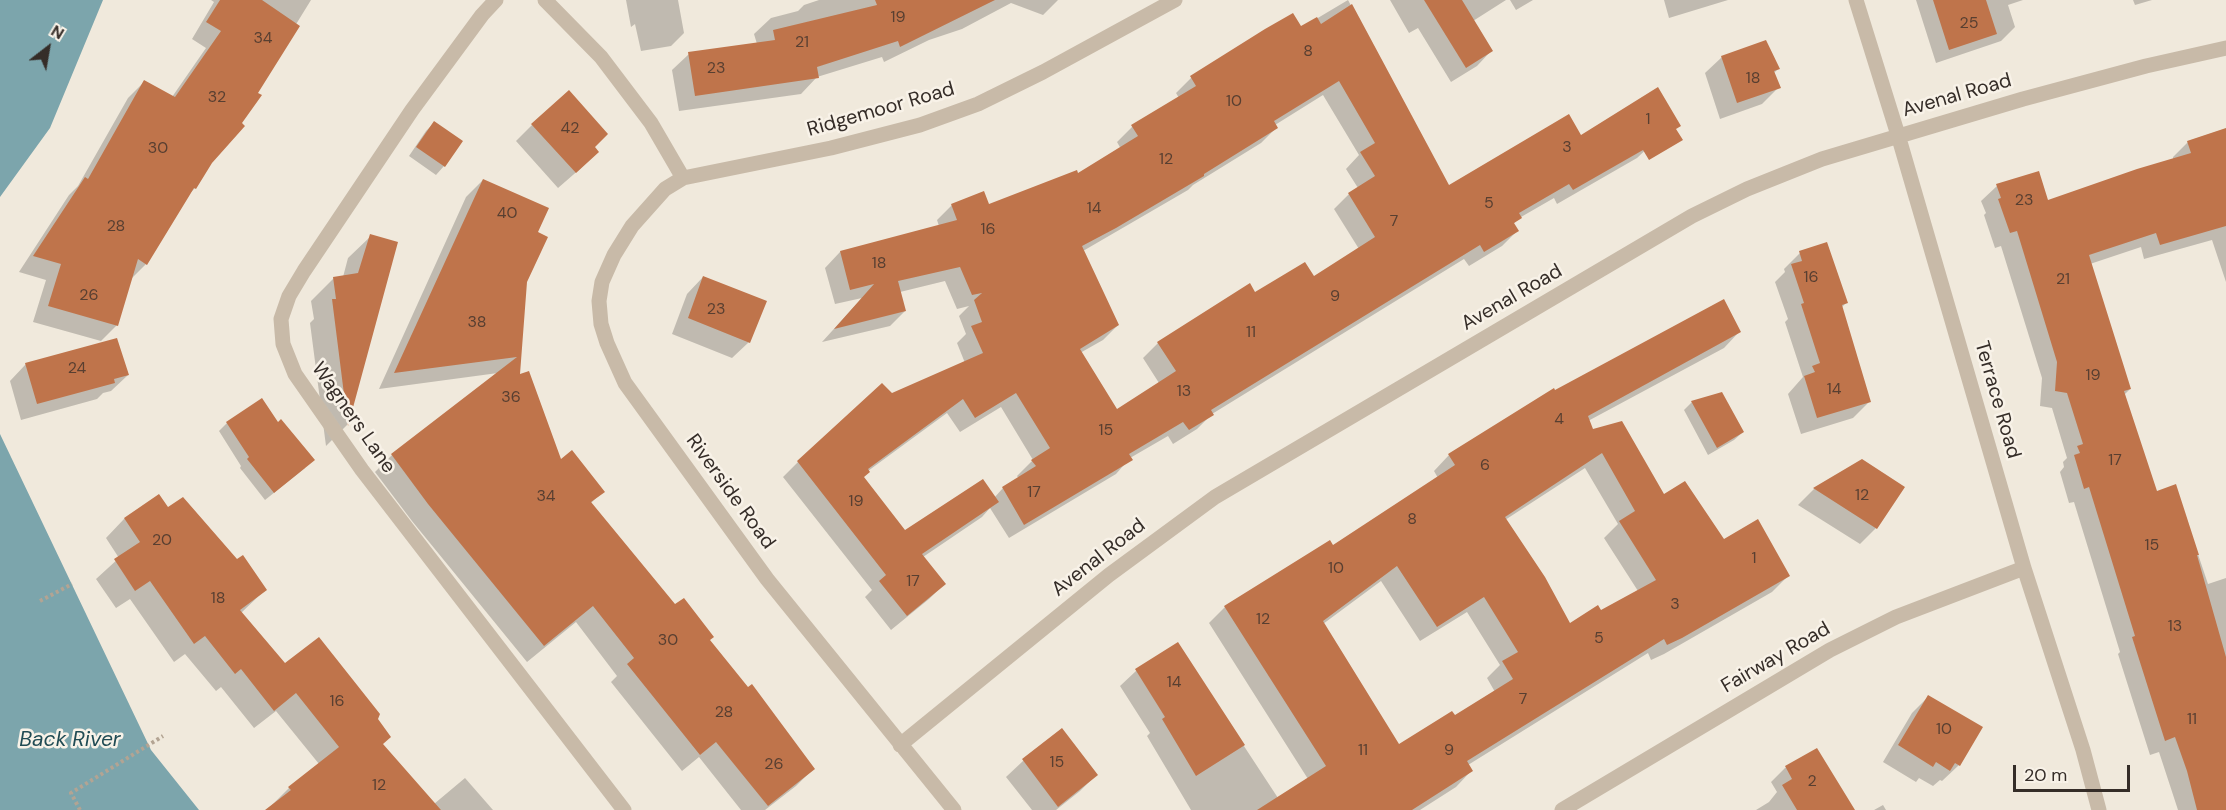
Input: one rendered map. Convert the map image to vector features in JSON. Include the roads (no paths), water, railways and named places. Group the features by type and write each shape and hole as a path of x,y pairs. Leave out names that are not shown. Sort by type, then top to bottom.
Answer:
{"street":[{"name":"Wagners Lane","path":"496,0 482,15 412,110 304,271 289,296 281,319 283,344 295,374 362,470 624,810"},
{"path":"545,0 601,57 651,123 683,178"},
{"name":"Ridgemoor Road","path":"683,178 831,148 920,124 978,104 1043,72 1175,0"},
{"name":"Terrace Road","path":"1856,0 1898,135 2024,568 2083,750 2099,810"},
{"name":"Avenal Road","path":"900,744 1109,575 1215,497 1692,216 1747,189 1822,159 1898,135 2146,66 2226,48"},
{"name":"Riverside Road","path":"683,178 665,189 647,208 632,226 614,255 602,282 598,301 606,344 625,383 761,570 954,810"},
{"name":"Fairway Road","path":"1562,810 1830,650 1896,617 2024,568"}],"water":[{"path":"0,0 103,0 50,128 0,197"},
{"name":"Back River","path":"0,434 151,750 199,810 0,810"}]}
